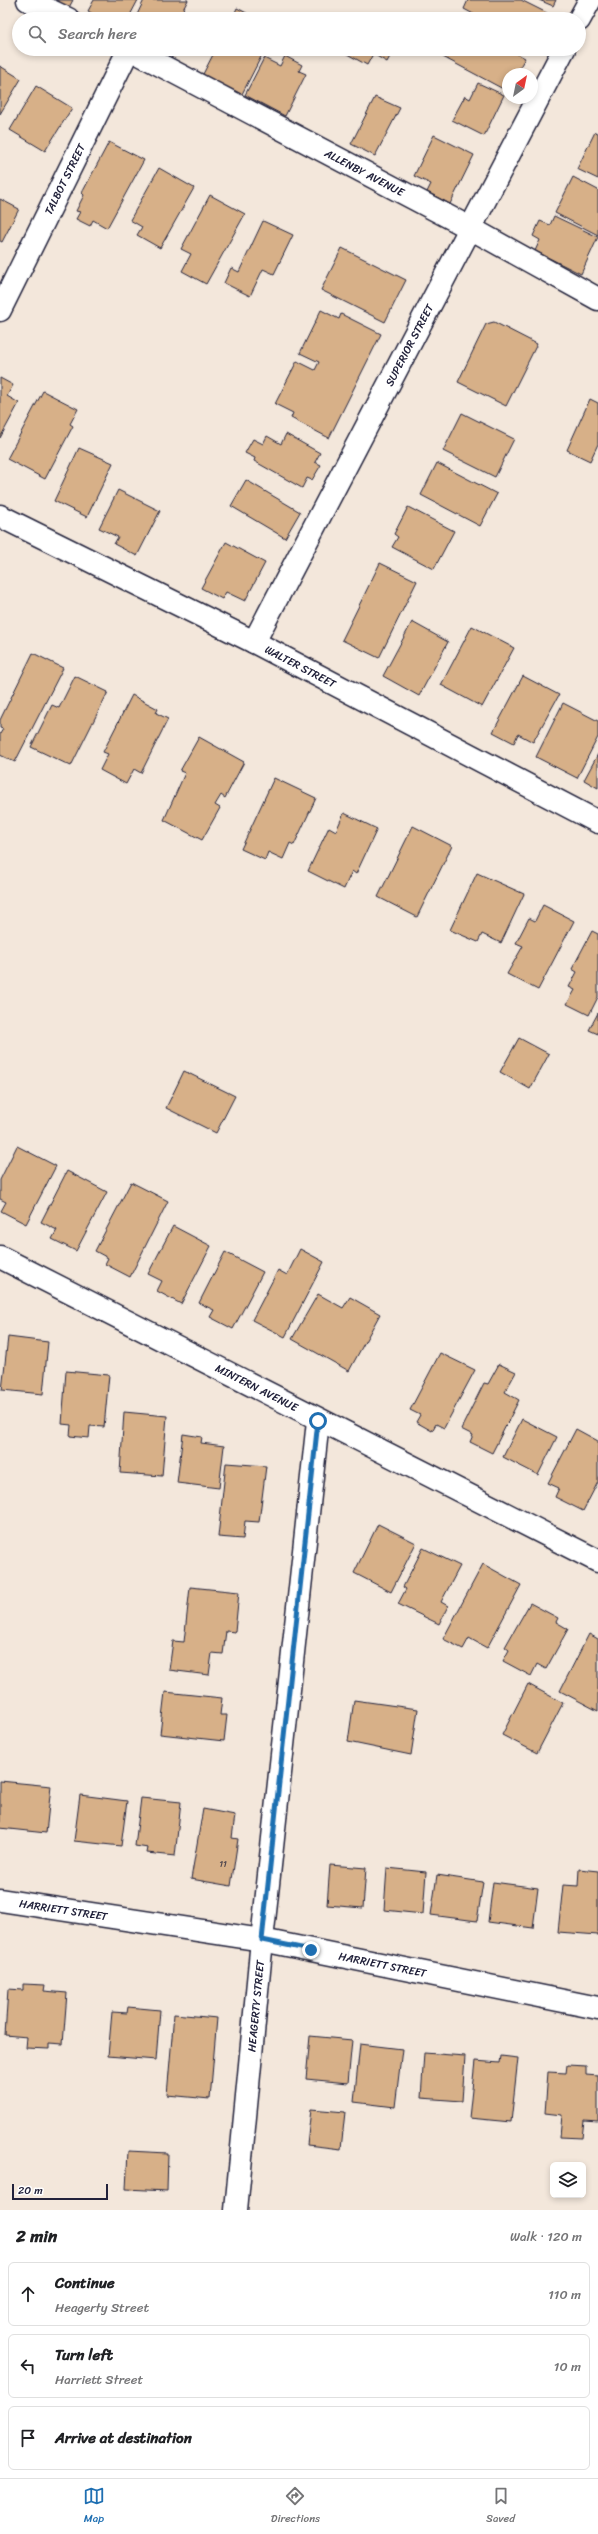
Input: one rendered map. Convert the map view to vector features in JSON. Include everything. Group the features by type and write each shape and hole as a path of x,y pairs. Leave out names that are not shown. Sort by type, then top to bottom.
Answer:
{"street":[{"path":"28,0 53,12"},
{"path":"583,12 590,0"},
{"name":"TALBOT STREET","path":"0,310 127,56"},
{"name":"ALLENBY AVENUE","path":"143,56 470,228 598,299"},
{"name":"SUPERIOR STREET","path":"254,642 560,56"},
{"name":"WALTER STREET","path":"0,516 254,642 598,822"},
{"name":"MINTERN AVENUE","path":"0,1257 318,1421 598,1561"},
{"name":"HEAGERTY STREET","path":"236,2210 262,1940 318,1421"},
{"name":"HARRIETT STREET","path":"0,1900 262,1940 598,2008"}],"building":[{"path":"35,0 73,0 67,12 59,12"},
{"path":"94,0 138,0 132,12 88,11"},
{"path":"144,0 188,0 182,12 138,12"},
{"path":"468,0 521,0 545,12 470,12 464,9"},
{"path":"539,0 556,0 553,6"},
{"path":"237,8 245,12 235,12"},
{"path":"212,56 261,56 241,96 202,76"},
{"path":"285,56 302,65 299,71 306,74 285,116 245,95 264,58 280,66"},
{"path":"351,56 372,56 367,65"},
{"path":"376,56 390,56 387,62"},
{"path":"444,56 521,56 525,58 519,68 502,68 502,88"},
{"path":"0,66 21,79 0,114"},
{"path":"478,83 502,94 502,99 484,136 452,120 465,96 470,99"},
{"path":"36,86 72,108 45,151 10,130"},
{"path":"375,97 400,108 375,156 351,144"},
{"path":"595,132 598,133 598,179 577,169"},
{"path":"434,135 474,155 450,204 427,192 431,184 414,176"},
{"path":"109,142 144,160 107,228 93,220 90,226 76,219 80,212 76,211 84,195 82,193"},
{"path":"159,168 194,188 160,248 137,235 142,227 130,220"},
{"path":"573,177 598,190 598,235 555,213"},
{"path":"210,195 245,214 206,284 182,271 191,254 181,249"},
{"path":"0,199 19,209 2,242 0,241"},
{"path":"554,216 598,237 581,274 535,251 540,240 533,236 540,221 550,225"},
{"path":"263,221 293,235 274,274 263,269 250,296 224,283 231,268 239,272"},
{"path":"342,248 406,280 385,322 321,290"},
{"path":"321,310 339,319 341,314 381,334 329,438 291,418 293,413 275,404 297,361 315,370 319,362 300,353"},
{"path":"494,322 537,344 506,406 458,382 486,324"},
{"path":"0,378 13,385 7,396 19,403 0,438"},
{"path":"43,391 78,409 70,424 73,426 45,479 7,459"},
{"path":"590,399 598,403 598,444 590,461 567,450"},
{"path":"462,413 514,439 495,477 443,451"},
{"path":"286,434 320,453 315,462 321,465 312,480 307,478 302,488 254,461 255,458 245,453 253,439 263,444 267,436 281,444"},
{"path":"79,448 113,463 87,517 54,501"},
{"path":"437,463 497,494 480,526 421,495"},
{"path":"246,480 300,512 285,538 231,506"},
{"path":"118,490 160,511 137,556 114,544 118,537 99,528"},
{"path":"408,507 454,531 434,569 392,547 398,537 394,534"},
{"path":"226,542 265,563 245,601 226,592 222,599 201,588"},
{"path":"380,563 417,581 379,658 342,640"},
{"path":"412,622 448,642 419,696 383,676"},
{"path":"472,626 514,648 482,707 441,685"},
{"path":"33,653 63,668 15,762 0,755 0,734 3,729 0,728 0,720"},
{"path":"75,676 108,692 71,766 31,747 52,705 59,708"},
{"path":"523,676 559,695 533,742 518,734 514,743 493,732"},
{"path":"132,695 158,709 156,713 168,719 141,773 134,769 126,784 100,770 108,754 103,752"},
{"path":"563,703 598,721 598,737 577,778 536,757"},
{"path":"199,737 244,762 225,798 221,795 215,805 220,808 202,840 164,820 185,773 180,771"},
{"path":"598,754 598,788 584,780"},
{"path":"274,778 316,798 294,845 290,843 283,859 268,852 265,860 241,849"},
{"path":"344,813 377,829 356,874 352,871 344,889 308,871 329,827 336,831"},
{"path":"413,826 452,846 417,917 378,897"},
{"path":"477,873 524,894 501,943 482,934 478,942 450,930"},
{"path":"543,905 574,921 538,990 507,974 523,946 516,943 529,918 535,921"},
{"path":"592,931 598,934 598,997 589,1015 567,1004 575,990 569,987 577,972 572,969"},
{"path":"598,1013 598,1034 589,1030"},
{"path":"519,1038 549,1054 530,1089 500,1072"},
{"path":"184,1071 235,1096 216,1133 166,1108"},
{"path":"17,1146 56,1166 26,1224 1,1211 6,1202 0,1199 0,1180"},
{"path":"67,1171 107,1192 76,1251 52,1239 57,1230 41,1222"},
{"path":"131,1182 168,1201 130,1277 105,1264 108,1258 95,1251"},
{"path":"173,1226 211,1246 181,1304 157,1291 162,1281 148,1274"},
{"path":"300,1249 324,1262 285,1337 252,1320 278,1270 287,1275"},
{"path":"225,1252 263,1272 233,1329 210,1317 214,1310 199,1303"},
{"path":"318,1294 343,1308 350,1297 380,1314 349,1371 292,1339"},
{"path":"8,1337 48,1342 43,1394 2,1390"},
{"path":"440,1353 475,1370 444,1428 436,1424 432,1431 416,1422 420,1415 410,1410"},
{"path":"499,1364 516,1372 505,1392 519,1400 492,1453 470,1442 473,1435 461,1429 484,1383 488,1384"},
{"path":"66,1371 109,1375 104,1427 90,1426 89,1438 70,1436 71,1425 62,1424"},
{"path":"124,1412 167,1416 162,1476 120,1473"},
{"path":"522,1419 557,1437 538,1475 503,1457"},
{"path":"576,1429 598,1441 598,1482 583,1511 555,1497 559,1488 548,1483"},
{"path":"183,1434 202,1437 201,1443 224,1446 219,1488 177,1483"},
{"path":"226,1463 266,1466 259,1522 245,1521 243,1539 218,1537"},
{"path":"378,1524 416,1543 391,1592 354,1573"},
{"path":"423,1548 460,1566 441,1602 448,1606 439,1624 398,1604 406,1589 403,1587"},
{"path":"483,1564 521,1585 487,1648 469,1638 463,1649 443,1639"},
{"path":"190,1587 239,1592 235,1632 226,1631 223,1654 212,1653 209,1675 169,1670 173,1641 184,1642"},
{"path":"530,1603 558,1618 556,1622 568,1629 546,1669 537,1664 531,1676 503,1661 509,1650 505,1647"},
{"path":"589,1634 598,1639 598,1711 560,1691"},
{"path":"528,1684 563,1703 537,1753 502,1735"},
{"path":"165,1692 222,1698 220,1715 227,1715 224,1741 160,1734"},
{"path":"354,1700 418,1709 411,1755 348,1742"},
{"path":"0,1781 51,1786 46,1833 0,1828"},
{"path":"80,1795 127,1801 121,1846 74,1841"},
{"path":"141,1798 181,1802 175,1856 147,1853 148,1848 135,1846"},
{"path":"203,1809 235,1815 232,1838 238,1839 231,1886 191,1879"},
{"path":"330,1865 366,1868 363,1908 327,1905"},
{"path":"387,1868 426,1872 423,1914 384,1910"},
{"path":"579,1869 598,1871 598,1935 558,1932 563,1885 578,1886"},
{"path":"437,1875 483,1882 477,1921 431,1915"},
{"path":"493,1882 538,1888 533,1928 488,1922"},
{"path":"23,1984 45,1985 44,1991 67,1993 63,2044 49,2043 49,2049 26,2048 27,2037 5,2035 8,1989 23,1990"},
{"path":"128,2007 160,2010 156,2060 108,2056 112,2012 127,2013"},
{"path":"174,2014 217,2018 210,2099 167,2095"},
{"path":"310,2036 352,2040 348,2083 306,2079"},
{"path":"360,2044 402,2049 395,2107 354,2102"},
{"path":"424,2053 465,2056 462,2101 421,2098"},
{"path":"501,2056 518,2058 511,2122 469,2118 475,2061 500,2063"},
{"path":"567,2065 586,2066 586,2075 598,2076 598,2121 584,2120 582,2138 560,2137 562,2115 545,2113 548,2072 566,2073"},
{"path":"311,2109 345,2112 341,2149 307,2145"},
{"path":"128,2151 168,2153 167,2191 126,2189"}],"route":[{"path":"311,1950 262,1940 318,1421"}]}
